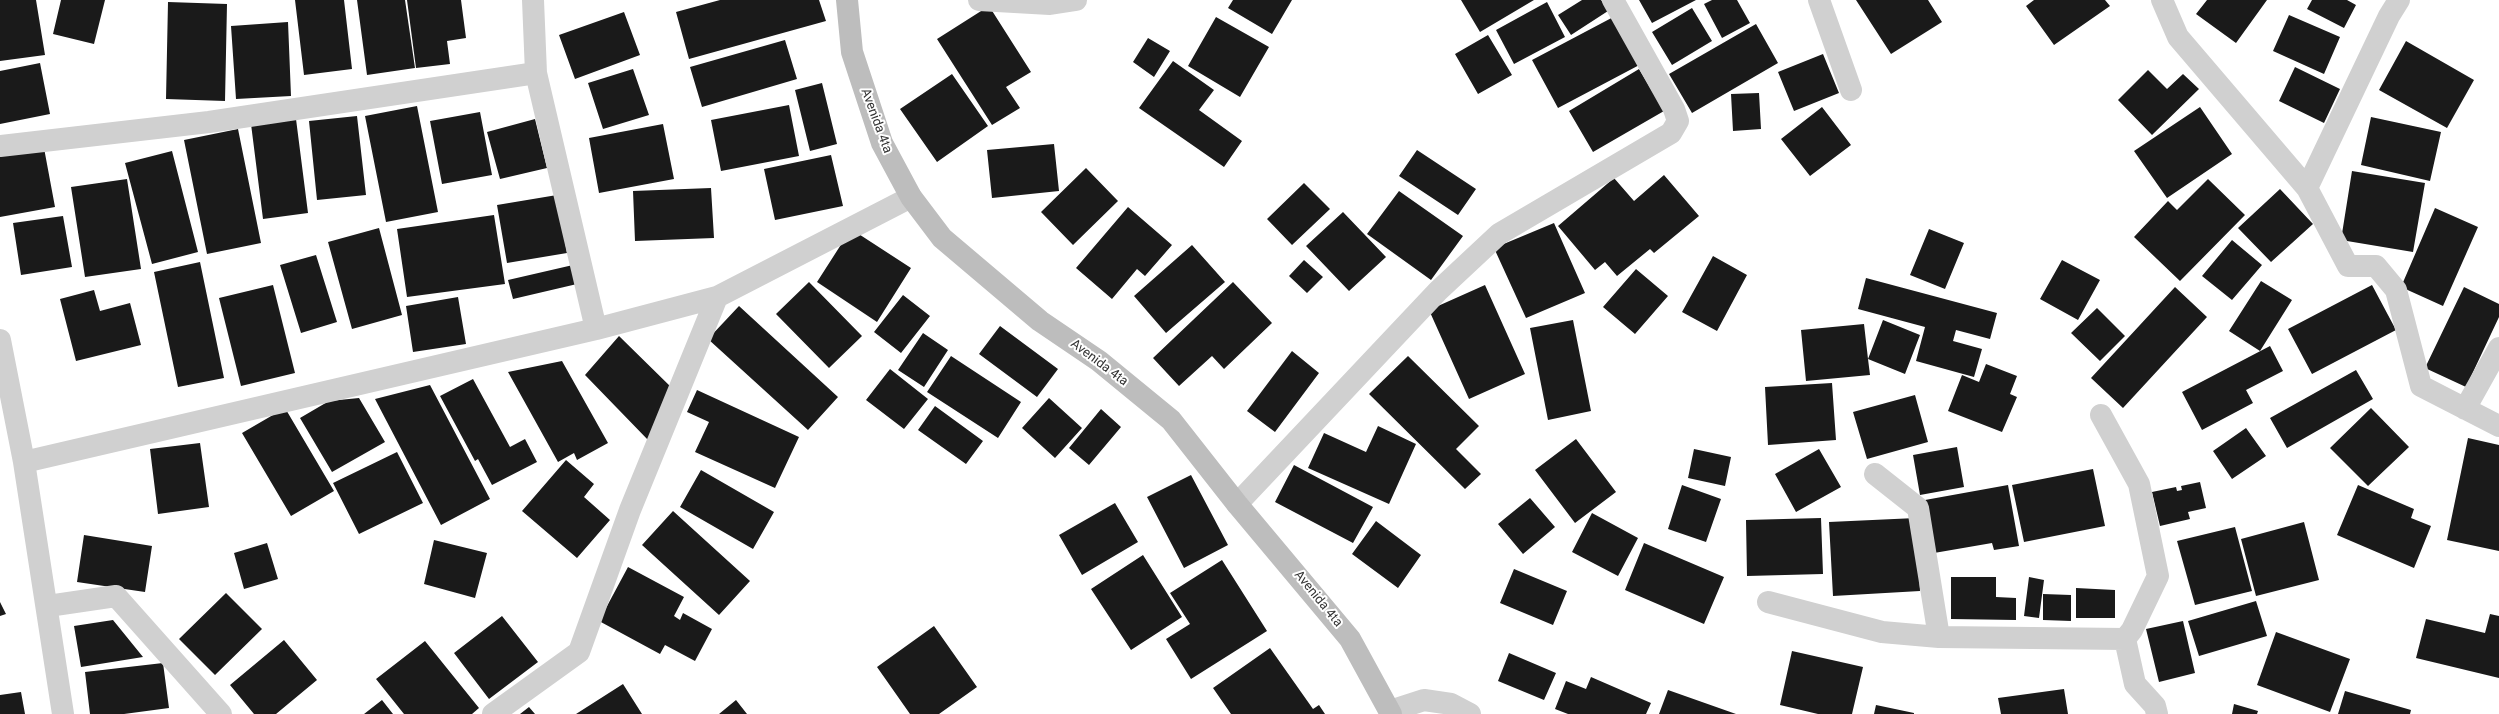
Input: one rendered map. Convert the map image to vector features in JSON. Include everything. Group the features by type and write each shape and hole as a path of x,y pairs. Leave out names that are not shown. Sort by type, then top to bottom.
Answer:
{"street":[{"path":"533,0 536,73 596,329"},
{"name":"Avenida 4ta","path":"847,0 852,52 882,143 911,197 942,238 1040,321 1099,361 1171,420 1237,504 1350,639 1390,713"},
{"path":"980,0 1050,4 1076,0"},
{"path":"1237,504 1438,292 1499,234 1672,133 1678,121 1674,109 1613,0"},
{"path":"1819,0 1851,90"},
{"path":"2162,0 2178,37 2307,188 2348,266 2376,266 2396,290 2421,386 2499,426"},
{"path":"2307,188 2389,16 2399,0"},
{"path":"0,146 210,122 536,73"},
{"path":"24,462 596,329 717,298 911,197"},
{"path":"493,714 579,652 630,510 717,298"},
{"path":"0,340 24,462 48,606 63,714"},
{"path":"2465,409 2499,348"},
{"path":"2101,415 2139,484 2158,576 2132,630 2125,639"},
{"path":"1875,474 1918,508 1939,637"},
{"path":"48,606 116,596 221,714"},
{"path":"1768,602 1882,632 1939,637 2125,639"},
{"path":"2125,639 2135,684 2155,706 2158,714"},
{"path":"1390,713 1424,700 1451,704 1470,714"}],"building":[{"path":"0,0 36,0 45,55 0,61"},
{"path":"61,0 105,0 94,44 53,34"},
{"path":"295,0 344,0 352,69 304,75"},
{"path":"357,0 405,0 415,68 367,75"},
{"path":"407,0 461,0 466,38 447,41 450,64 416,68"},
{"path":"720,0 819,0 826,21 689,59 676,12"},
{"path":"1233,0 1292,0 1272,34 1228,8"},
{"path":"1461,0 1534,0 1480,32"},
{"path":"1582,0 1601,0 1608,11 1571,35 1558,15"},
{"path":"1639,0 1696,0 1652,23"},
{"path":"1712,0 1737,0 1750,23 1722,38 1704,4"},
{"path":"1856,0 1928,0 1942,22 1891,54"},
{"path":"2034,0 2105,0 2110,6 2054,45 2026,6"},
{"path":"2207,0 2267,0 2236,43 2196,14"},
{"path":"2312,0 2347,0 2356,5 2344,28 2307,9"},
{"path":"168,2 227,4 225,101 166,99"},
{"path":"1547,2 1565,37 1514,64 1496,30"},
{"path":"989,6 1031,72 1006,87 1020,108 992,125 937,39"},
{"path":"1692,8 1712,41 1672,65 1652,32"},
{"path":"624,12 640,55 575,79 559,35"},
{"path":"1619,14 1645,62 1558,108 1532,60"},
{"path":"2289,15 2340,37 2324,74 2273,51"},
{"path":"1216,17 1269,47 1240,97 1188,66"},
{"path":"288,22 291,96 236,99 231,26"},
{"path":"1756,24 1778,63 1692,113 1669,74"},
{"path":"1488,35 1512,75 1478,94 1455,54"},
{"path":"1148,38 1170,51 1154,77 1133,62"},
{"path":"785,40 797,79 702,107 690,67"},
{"path":"2406,41 2474,80 2447,128 2379,90"},
{"path":"1823,54 1839,93 1794,111 1778,72"},
{"path":"1173,61 1214,90 1199,110 1242,141 1224,167 1139,108"},
{"path":"40,63 50,114 0,124 0,71"},
{"path":"2295,67 2340,89 2324,123 2279,101"},
{"path":"633,69 649,115 603,129 588,83"},
{"path":"1639,69 1664,111 1593,152 1569,111"},
{"path":"2148,70 2167,89 2183,74 2199,89 2152,135 2118,100"},
{"path":"952,74 988,126 937,162 900,109"},
{"path":"822,83 837,144 810,151 795,90"},
{"path":"1759,93 1761,129 1733,131 1731,94"},
{"path":"789,105 799,156 721,171 711,120"},
{"path":"417,106 438,212 386,222 365,116"},
{"path":"1822,107 1851,145 1810,176 1781,139"},
{"path":"2200,107 2232,154 2167,198 2134,151"},
{"path":"480,112 492,175 442,184 430,121"},
{"path":"357,116 366,195 317,200 309,121"},
{"path":"2371,117 2441,132 2430,181 2361,165"},
{"path":"296,119 308,213 263,219 251,124"},
{"path":"535,119 547,168 500,179 487,132"},
{"path":"663,124 674,179 599,193 589,138"},
{"path":"238,129 261,243 207,254 184,140"},
{"path":"1054,144 1059,191 992,198 987,150"},
{"path":"44,148 55,207 0,217 0,156"},
{"path":"1417,150 1476,189 1458,215 1399,176"},
{"path":"172,151 198,252 152,264 125,163"},
{"path":"831,155 843,206 775,220 764,169"},
{"path":"1086,168 1118,201 1073,245 1041,212"},
{"path":"2352,171 2425,183 2413,252 2341,240"},
{"path":"1664,175 1699,216 1654,253 1650,249 1617,276 1605,262 1595,270 1558,226 1614,178 1634,201"},
{"path":"127,179 141,269 85,277 71,187"},
{"path":"2208,179 2245,215 2180,281 2134,237 2168,201 2177,210"},
{"path":"1304,183 1330,209 1292,245 1267,219"},
{"path":"711,188 714,238 635,241 633,191"},
{"path":"2280,189 2313,224 2271,262 2238,228"},
{"path":"1399,191 1463,236 1431,280 1367,234"},
{"path":"557,195 567,253 507,263 497,205"},
{"path":"1128,207 1172,245 1145,276 1137,269 1112,299 1076,268"},
{"path":"2435,208 2478,227 2443,306 2401,287"},
{"path":"1343,212 1386,257 1349,291 1306,246"},
{"path":"494,215 505,284 407,297 397,229"},
{"path":"63,216 72,267 21,275 13,223"},
{"path":"1554,223 1585,293 1526,318 1494,248"},
{"path":"379,228 402,315 352,329 328,242"},
{"path":"851,229 911,268 877,322 817,282"},
{"path":"1929,229 1964,243 1945,289 1910,275"},
{"path":"2232,240 2262,265 2232,300 2202,276"},
{"path":"1192,245 1225,282 1166,333 1134,296"},
{"path":"316,255 337,322 301,333 280,265"},
{"path":"1713,256 1747,275 1717,331 1682,312"},
{"path":"1304,260 1323,277 1307,293 1289,276"},
{"path":"2062,260 2100,280 2078,320 2040,299"},
{"path":"200,262 224,378 178,387 154,272"},
{"path":"573,265 577,284 513,299 508,280"},
{"path":"1636,269 1668,296 1635,334 1603,307"},
{"path":"1866,278 1997,313 1990,339 1956,330 1953,341 1982,349 1974,377 1916,361 1925,327 1858,309"},
{"path":"2261,281 2292,300 2260,351 2229,331"},
{"path":"809,282 862,336 829,368 776,314"},
{"path":"1233,282 1272,323 1224,369 1212,356 1179,386 1153,358"},
{"path":"273,285 295,373 241,386 219,298"},
{"path":"1485,285 1525,374 1469,399 1429,310"},
{"path":"2372,285 2396,330 2312,374 2288,329"},
{"path":"2175,287 2207,317 2123,408 2091,378"},
{"path":"2464,287 2499,304 2499,317 2466,387 2425,368"},
{"path":"94,290 100,311 130,303 141,345 76,361 60,299"},
{"path":"903,295 930,316 901,353 874,332"},
{"path":"458,297 466,344 413,352 406,306"},
{"path":"739,306 838,397 808,430 708,339"},
{"path":"2097,308 2125,336 2100,361 2071,333"},
{"path":"1573,320 1591,411 1548,420 1530,328"},
{"path":"1883,320 1920,335 1905,374 1868,359"},
{"path":"1864,324 1870,375 1806,381 1801,330"},
{"path":"1000,326 1058,369 1037,397 979,354"},
{"path":"923,333 948,350 924,387 898,370"},
{"path":"619,336 674,390 649,441 585,375"},
{"path":"2270,346 2283,371 2246,390 2253,403 2202,430 2182,392"},
{"path":"1292,351 1319,373 1275,432 1247,411"},
{"path":"951,356 1021,402 998,438 927,392"},
{"path":"1408,356 1479,426 1456,449 1481,474 1465,489 1369,394"},
{"path":"562,361 608,443 577,460 574,453 558,462 508,372"},
{"path":"1986,364 2017,376 2010,394 2017,397 2002,432 1948,411 1962,375 1979,382"},
{"path":"890,369 928,399 904,429 866,400"},
{"path":"2356,370 2373,399 2287,448 2270,418"},
{"path":"473,379 510,447 525,439 537,462 492,485 478,459 475,461 440,396"},
{"path":"1832,383 1836,440 1768,445 1765,387"},
{"path":"430,385 490,499 441,525 375,399"},
{"path":"697,390 799,437 775,488 695,452 709,422 687,412"},
{"path":"1915,395 1928,442 1867,459 1853,412"},
{"path":"359,398 385,442 332,472 300,418 329,401"},
{"path":"1049,398 1082,428 1055,458 1022,428"},
{"path":"935,406 983,441 966,464 918,430"},
{"path":"285,408 334,491 291,516 242,433"},
{"path":"2371,408 2409,447 2368,486 2330,448"},
{"path":"1101,409 1121,427 1089,465 1069,448"},
{"path":"1378,426 1416,444 1389,504 1308,468 1324,433 1366,452"},
{"path":"2246,428 2266,456 2232,479 2213,451"},
{"path":"2468,438 2499,445 2499,551 2447,540"},
{"path":"1576,439 1616,492 1575,523 1535,470"},
{"path":"200,443 209,507 158,514 150,449"},
{"path":"1957,447 1964,487 1920,495 1913,455"},
{"path":"1694,449 1731,457 1725,486 1688,478"},
{"path":"1819,449 1841,487 1796,512 1775,474"},
{"path":"397,452 423,503 359,534 333,483"},
{"path":"566,460 594,484 584,497 610,520 577,558 522,511"},
{"path":"1294,465 1373,507 1353,543 1275,502"},
{"path":"2093,469 2105,526 2024,542 2012,485"},
{"path":"701,470 774,512 753,549 680,507"},
{"path":"1191,475 1228,545 1184,568 1147,497"},
{"path":"2200,482 2206,508 2188,512 2190,519 2160,526 2152,492 2176,487 2177,491 2182,490 2181,486"},
{"path":"1682,485 1721,499 1706,542 1668,529"},
{"path":"2008,485 2019,546 1994,550 1992,543 1934,553 1925,500"},
{"path":"2358,485 2414,509 2411,518 2431,526 2414,568 2337,535"},
{"path":"1530,498 1555,527 1523,554 1498,524"},
{"path":"1115,503 1138,542 1082,575 1059,535"},
{"path":"673,511 750,581 719,615 642,545"},
{"path":"1592,513 1638,538 1618,576 1572,552"},
{"path":"1821,518 1823,574 1747,576 1746,520"},
{"path":"1916,518 1920,591 1833,596 1829,522"},
{"path":"1376,521 1421,555 1398,588 1352,554"},
{"path":"2304,522 2319,580 2256,596 2241,539"},
{"path":"2235,527 2252,591 2195,605 2177,541"},
{"path":"84,535 152,546 145,592 77,582"},
{"path":"434,540 487,553 475,598 424,584"},
{"path":"267,543 278,579 244,589 234,553"},
{"path":"1644,543 1724,577 1704,624 1625,590"},
{"path":"1143,555 1182,617 1131,650 1091,589"},
{"path":"1222,560 1267,631 1191,679 1166,639 1190,624 1170,593"},
{"path":"628,567 684,597 674,616 680,620 683,613 712,629 695,661 665,645 660,654 599,621"},
{"path":"1514,569 1567,591 1553,625 1500,603"},
{"path":"1951,577 1996,577 1996,597 2016,598 2016,620 1951,619"},
{"path":"2029,577 2044,580 2039,618 2024,616"},
{"path":"2076,588 2115,590 2115,618 2076,618"},
{"path":"226,593 262,629 215,675 179,639"},
{"path":"2043,594 2071,595 2071,621 2043,620"},
{"path":"2256,601 2267,636 2199,656 2188,621"},
{"path":"0,602 6,614 0,616"},
{"path":"2490,614 2499,616 2499,678 2416,658 2426,619 2485,633"},
{"path":"502,616 538,662 489,699 454,653"},
{"path":"113,620 143,657 81,667 74,626"},
{"path":"2183,621 2195,673 2159,682 2146,629"},
{"path":"934,626 977,687 939,714 910,714 877,667"},
{"path":"2276,632 2350,659 2330,712 2257,685"},
{"path":"284,640 317,680 276,714 254,714 230,685"},
{"path":"425,641 479,708 472,714 404,714 376,679"},
{"path":"1270,648 1313,709 1319,705 1325,714 1231,714 1213,688"},
{"path":"1792,651 1863,667 1852,714 1818,714 1780,705"},
{"path":"1509,653 1556,673 1544,700 1498,681"},
{"path":"163,663 169,708 124,714 90,714 85,672"},
{"path":"1591,677 1651,703 1646,714 1568,714 1555,709 1566,681 1586,689"},
{"path":"623,684 642,714 576,714"},
{"path":"2064,689 2068,714 2001,714 1998,698"},
{"path":"1668,690 1736,714 1659,714"},
{"path":"2345,691 2411,710 2410,714 2338,714"},
{"path":"21,692 25,714 0,714 0,695"},
{"path":"382,700 393,714 364,714"},
{"path":"736,700 747,714 719,714"},
{"path":"2234,704 2258,711 2257,714 2232,714"},
{"path":"1876,705 1914,713 1914,714 1874,714"},
{"path":"529,707 535,714 520,714"}]}
